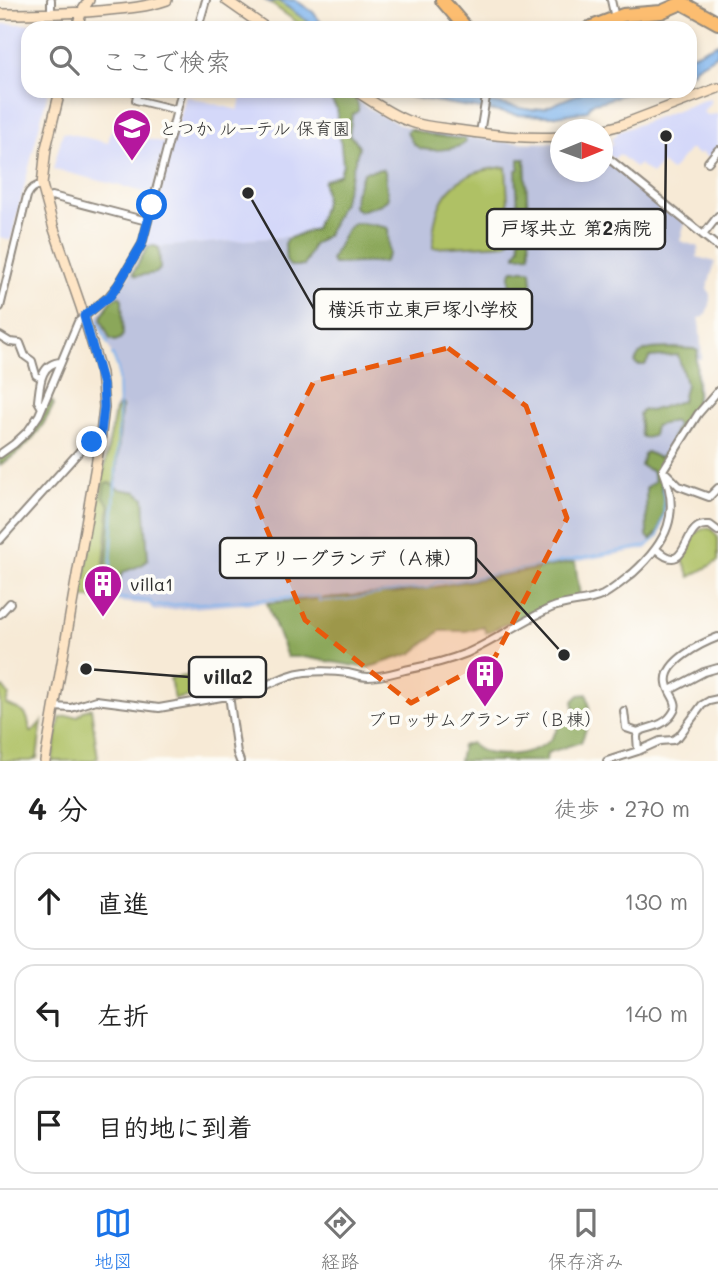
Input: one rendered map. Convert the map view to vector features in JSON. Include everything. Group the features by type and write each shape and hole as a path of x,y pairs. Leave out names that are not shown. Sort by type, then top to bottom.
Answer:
{"highway":[{"path":"442,0 460,21"},
{"path":"607,21 632,13 661,12 681,1 718,23"}],"street":[{"path":"51,0 51,14"},
{"path":"79,21 89,0"},
{"path":"0,14 81,13 133,8 167,0"},
{"path":"200,21 206,0"},
{"path":"226,0 257,21"},
{"path":"611,0 615,18"},
{"path":"697,96 718,88"},
{"path":"45,761 104,407 103,385 84,316 42,185 46,148 58,98"},
{"path":"136,98 177,110"},
{"path":"0,454 28,431 42,408 78,322 110,296 142,244 180,98"},
{"path":"366,98 410,122 426,126 550,137"},
{"path":"480,129 487,98"},
{"path":"613,127 692,98"},
{"path":"708,162 718,150"},
{"path":"613,161 718,247"},
{"path":"0,307 27,196 35,186 42,185"},
{"path":"45,198 52,196 147,221"},
{"path":"703,235 718,216"},
{"path":"0,336 20,344 25,356 32,360 36,375 41,378"},
{"path":"42,408 38,401 41,378 49,365 61,362"},
{"path":"663,470 698,414 718,391"},
{"path":"0,540 87,443 100,442"},
{"path":"54,707 71,708 96,700 159,708 262,688 294,674 323,671 367,677 430,664 466,653 554,606 588,600 621,583 656,549 668,524 671,504 668,482 663,470"},
{"path":"663,470 687,490 709,497 718,488"},
{"path":"656,549 662,554 674,557 684,550 697,527 710,525 718,531"},
{"path":"0,614 10,603"},
{"path":"624,711 626,728 638,732 667,721 676,704 666,679 674,664 693,649 718,637"},
{"path":"670,690 704,672 718,668"},
{"path":"229,695 240,761"},
{"path":"607,761 660,741 673,740 702,705 718,699"},
{"path":"638,732 638,751"}],"highlighted area":[{"path":"448,348 526,406 567,518 495,657 411,703 305,620 254,499 314,381"}],"shaded area":[{"path":"0,24 21,24 21,98 46,98 11,240 0,237"},
{"path":"184,98 238,110 241,98 333,98 350,151 322,234 144,248"},
{"path":"333,98 355,98 387,118 422,131 506,142 550,143 550,182 613,182 613,165 685,223 680,241 699,247 697,257 715,262 707,289 710,305 704,317 699,318 702,359 698,359 699,406 659,469 665,490 666,511 661,532 647,549 413,591 154,611 149,605 79,598 114,409 118,402 117,366 98,323 98,316 128,278 144,248 322,234 350,151"},
{"path":"709,98 712,100 703,112 707,115 718,114 718,148 711,157 701,152 699,155 690,149 671,171 662,163 652,174 639,164 636,168 619,154 614,159 613,138 618,132"},
{"name":"とつか ルーテル 保育園","path":"111,130 165,143 152,194 53,169 63,132 108,143"}],"green space":[{"path":"279,1 307,21 295,21 270,3"},
{"path":"330,98 355,98 358,104 358,111 352,115 349,135 359,147 343,202 327,235 313,245 304,266 290,266 286,261 287,239 315,229 325,202 324,181 340,174 343,164 337,109"},
{"path":"410,129 435,136 465,139 466,142 449,149 420,148 410,139 407,131"},
{"path":"519,159 525,159 530,255 516,256 520,247 516,170 519,169"},
{"path":"506,167 510,239 506,244 433,248 437,214 450,190 473,174"},
{"path":"382,169 385,172 388,199 360,211 354,207 355,193 364,172"},
{"path":"354,223 388,228 389,254 384,262 333,264 331,260 347,229"},
{"path":"148,246 159,248 160,269 156,273 136,276 133,273"},
{"path":"513,270 531,271 531,310 510,309 510,275"},
{"path":"119,296 122,299 123,335 115,341 110,339 101,319 111,302"},
{"path":"674,348 698,351 697,396 694,410 660,464 658,471 665,506 659,531 651,540 647,536 646,488 655,481 652,471 641,466 647,452 659,458 669,448 677,424 673,421 655,426 653,436 645,438 641,436 639,414 643,410 650,411 682,401 686,384 678,355 650,357 645,365 635,363 637,357 645,351"},
{"path":"51,400 54,404 38,431 18,453 0,465 0,458 29,433"},
{"path":"119,405 116,481 111,490 102,583 105,599 81,597 115,411"},
{"path":"105,483 137,492 144,498 148,559 142,565 123,572 112,591 104,589 111,507 103,496"},
{"path":"706,528 712,529 718,538 718,561 690,577 682,557 694,535"},
{"path":"575,562 580,596 553,603 486,633 483,626 466,631 440,631 413,653 367,668 303,657 287,657 267,603 413,591"},
{"path":"244,669 246,687 174,699 170,678"},
{"path":"3,687 9,695 6,704 24,713 30,732 42,721 37,758 31,761 0,761 0,689"},
{"path":"587,694 589,718 581,742 547,753 546,761 459,761 462,746 471,743 487,753 508,755 541,746 551,739 561,722 577,722 573,701 579,695"},
{"path":"91,708 98,758 91,761 52,761 60,718 78,716"}],"water":[{"path":"265,0 295,0 313,12 320,21 307,21 279,1 270,3"},
{"path":"718,43 718,54 697,66 697,53"},
{"path":"417,98 456,98 532,110 545,108 569,98 612,98 592,103 587,111 557,116 517,115"}],"waterway":[{"path":"98,321 108,344"},
{"path":"112,354 118,368 119,415 109,597 150,601 154,606 319,596 319,601 345,600 429,588 436,582 457,581 647,546 658,537 664,513 663,481"}],"place":[{"name":"戸塚共立 第2病院","path":"666,136"},
{"name":"とつか ルーテル 保育園","path":"132,162"},
{"name":"横浜市立東戸塚小学校","path":"248,193"},
{"name":"villa1","path":"103,618"},
{"name":"エアリーグランデ（Ａ棟）","path":"564,655"},
{"name":"villa2","path":"86,669"},
{"name":"ブロッサムグランデ（Ｂ棟）","path":"485,708"}],"route":[{"path":"92,442 100,442 104,407 103,385 84,316 110,296 118,285 142,244 152,205"}]}
